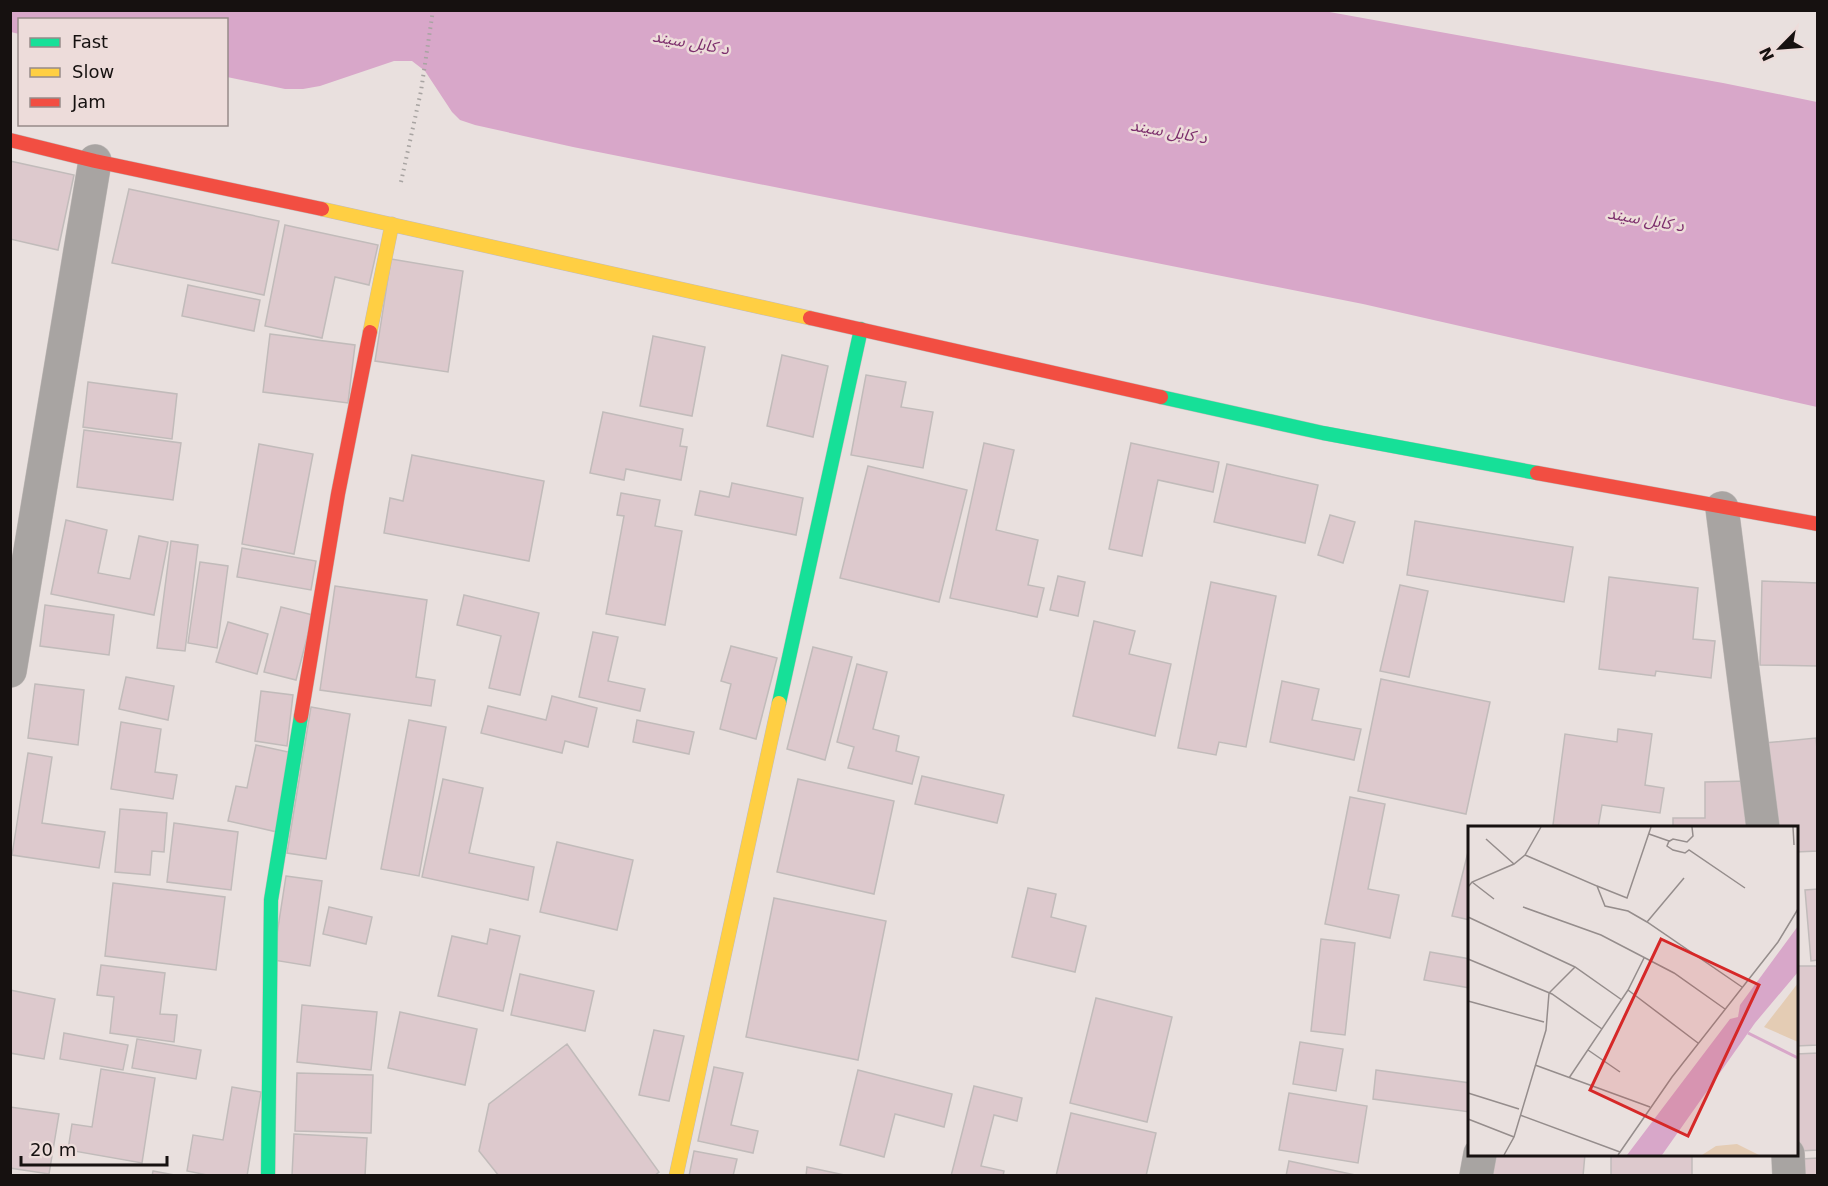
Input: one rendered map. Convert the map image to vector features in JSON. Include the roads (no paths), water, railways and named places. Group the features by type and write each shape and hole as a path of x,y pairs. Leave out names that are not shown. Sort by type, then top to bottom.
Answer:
{"street":[{"path":"10,140 95,161 392,224 1323,433 1818,524"},
{"path":"10,670 95,161"},
{"path":"268,1176 271,900 338,494 392,224"},
{"path":"676,1176 861,329"},
{"path":"1722,508 1763,826"},
{"path":"1476,1176 1480,1156"},
{"path":"1788,1156 1789,1176"}],"water":[{"name":"د کابل سيند","path":"11,10 1324,11 1817,102 1817,407 1363,304 573,147 475,125 460,120 452,112 425,71 412,61 394,61 320,86 303,89 285,89 228,77 228,18 18,18 18,34 11,32"}]}
